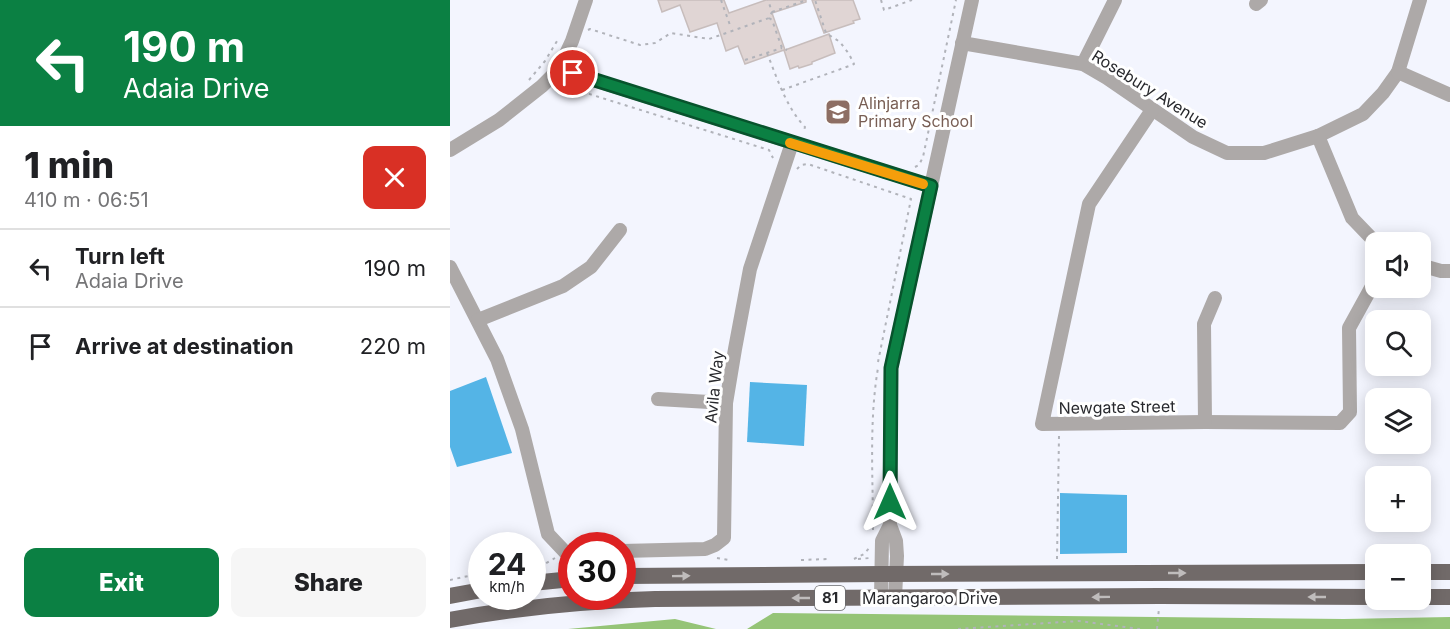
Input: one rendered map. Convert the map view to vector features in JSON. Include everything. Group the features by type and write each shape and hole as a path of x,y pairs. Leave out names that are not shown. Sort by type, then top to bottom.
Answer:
{"main road":[{"name":"Marangaroo Drive","path":"636,575 725,567 886,568 1057,574 1365,572"},
{"path":"1431,572 1450,572"},
{"path":"450,596 468,593"},
{"name":"Marangaroo Drive","path":"450,620 501,611 604,600 1365,597"},
{"path":"1431,597 1450,597"}],"street":[{"path":"450,150 499,120 542,86 559,69 572,41 586,0"},
{"path":"886,568 897,556 896,541 890,525 891,368 972,0"},
{"path":"1083,64 1115,0"},
{"name":"Rosebury Avenue","path":"962,43 1083,64 1192,138 1227,153 1264,153 1318,136 1363,114 1383,93 1398,72 1420,0"},
{"path":"559,69 931,186"},
{"path":"1398,72 1450,95"},
{"name":"Newgate Street","path":"1152,110 1089,204 1042,424 1340,423 1350,412 1349,328 1366,298"},
{"path":"1318,136 1352,218 1365,232"},
{"name":"Avila Way","path":"636,551 705,549 724,538 726,403 750,269 792,143"},
{"path":"478,320 563,286 591,267 620,230"},
{"path":"450,267 497,358 522,429 548,534 558,545"},
{"path":"1431,268 1450,271"},
{"path":"1204,422 1204,324 1215,298"},
{"path":"658,399 726,403"},
{"path":"888,598 882,541 890,525"}],"path":[{"path":"721,0 731,28"},
{"path":"768,0 772,12"},
{"path":"589,29 640,45 660,41 671,33 710,39 769,18 772,12 807,0"},
{"path":"782,90 854,63 840,42 826,33 815,0"},
{"path":"881,0 884,10 912,0"},
{"path":"912,167 919,165 922,157 956,0"},
{"path":"769,18 772,20 782,48"},
{"path":"528,80 545,61 558,40"},
{"path":"745,60 782,48 787,50"},
{"path":"767,53 782,90 795,115 805,127 802,135 807,137"},
{"path":"551,85 570,88 769,150 774,161"},
{"path":"793,172 801,165 808,164 911,199 875,383 872,538"},
{"path":"1057,574 1059,424"},
{"path":"870,547 864,554 854,559 886,568"},
{"path":"698,549 721,559 725,567 736,561"},
{"path":"546,562 556,554"},
{"path":"801,560 833,559"},
{"path":"450,580 468,576"},
{"path":"1157,629 1160,596"},
{"path":"958,629 1079,621 1140,629"}],"green space":[{"path":"773,613 1344,619 1450,617 1450,629 747,629"},
{"path":"675,619 716,629 568,629"}],"water":[{"path":"486,377 512,453 457,467 450,447 450,391"},
{"path":"750,382 807,385 804,446 747,442"},
{"path":"1060,493 1127,495 1127,553 1060,554"}],"building":[{"path":"658,0 724,0 729,13 766,0 806,0 806,2 772,13 785,50 829,34 835,53 799,68 798,66 790,69 784,50 745,64 738,46 726,51 717,23 690,32 680,5 662,12"},
{"path":"812,0 853,0 860,19 824,33"}],"slow traffic":[{"path":"790,143 923,184"}],"place":[{"name":"Alinjarra Primary School","path":"838,112"}],"route":[{"path":"573,73 931,186 891,368 890,502"}]}
